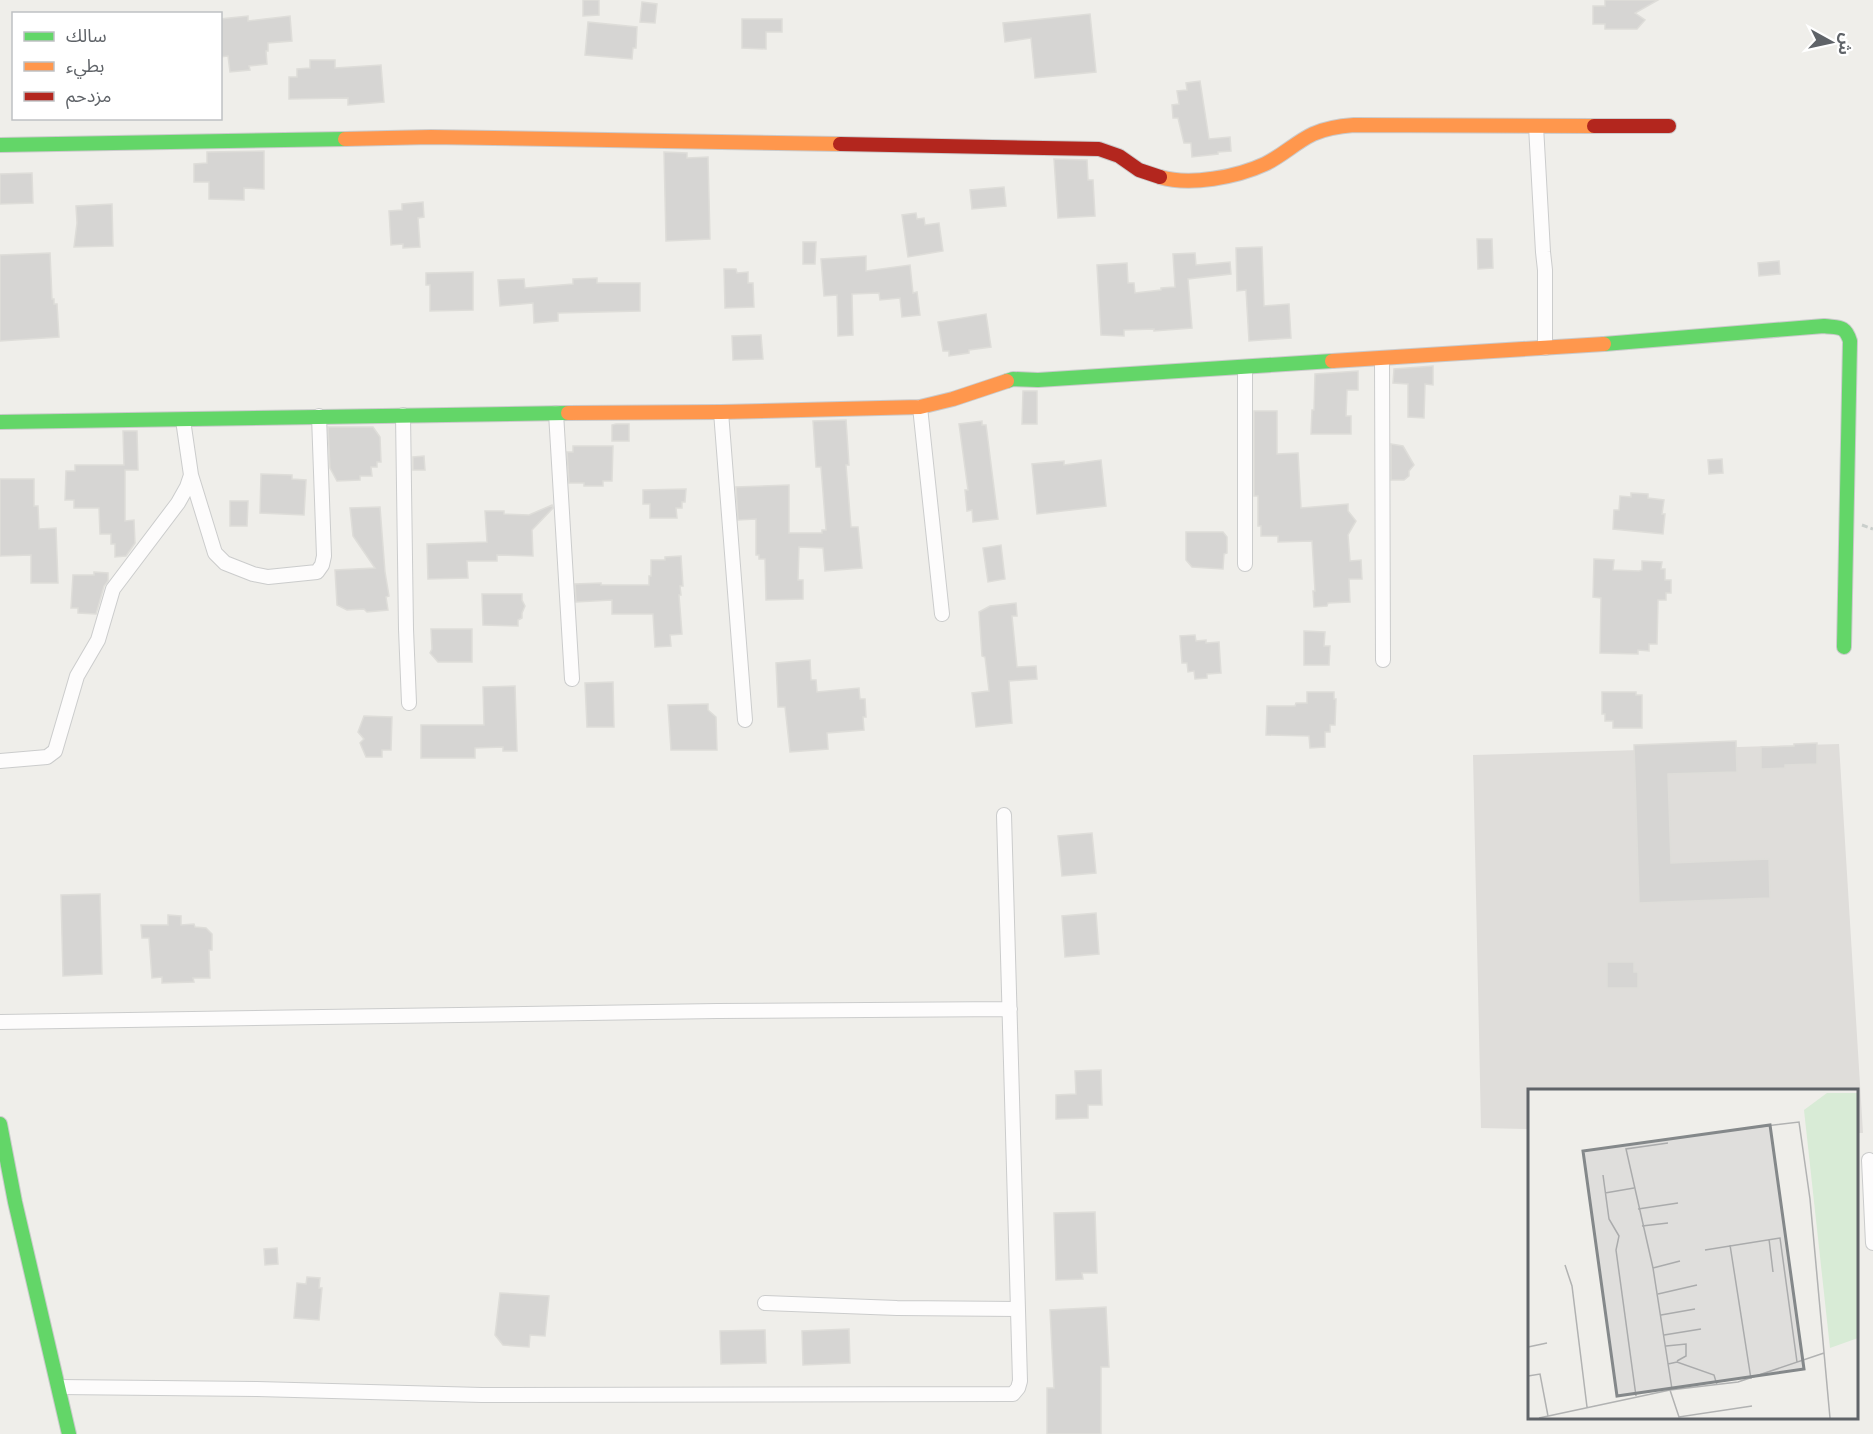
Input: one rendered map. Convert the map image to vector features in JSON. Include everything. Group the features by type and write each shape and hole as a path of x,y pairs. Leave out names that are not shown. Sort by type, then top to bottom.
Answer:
{"street":[{"path":"0,145 431,138 1099,149 1119,156 1139,170 1168,179 1195,181 1231,176 1265,164 1313,134 1334,127 1354,125 1669,126"},
{"path":"1536,126 1545,270 1545,348"},
{"path":"0,422 920,407 953,399 1013,379 1038,380 1638,342 1815,327 1842,328 1847,332 1850,341 1844,647"},
{"path":"1382,358 1383,660"},
{"path":"1245,367 1245,564"},
{"path":"920,407 942,614"},
{"path":"721,412 745,720"},
{"path":"556,413 572,679"},
{"path":"403,415 409,703"},
{"path":"183,420 191,475 215,553 225,563 268,577 317,572 322,565 324,556 320,416"},
{"path":"0,761 47,757 55,751 77,675 98,640 113,589 178,503 187,488 191,475"},
{"path":"59,1387 482,1395 1013,1394 1020,1381 1004,814"},
{"path":"0,1023 706,1011 1010,1009"},
{"path":"0,1124 14,1202 69,1434"},
{"path":"1869,1160 1873,1243"},
{"path":"765,1303 897,1308 1017,1309"}],"shaded area":[{"path":"1839,744 1863,1133 1858,1133 1858,1089 1528,1089 1528,1129 1481,1128 1473,755"}],"building":[{"path":"583,0 599,0 599,15 583,16"},
{"path":"1605,0 1658,0 1635,13 1645,20 1637,29 1605,29 1605,24 1593,24 1593,6 1605,6"},
{"path":"642,2 657,4 655,23 640,22"},
{"path":"1090,14 1096,72 1035,78 1031,38 1005,42 1003,23"},
{"path":"248,16 248,21 290,16 292,41 268,43 267,64 249,66 250,70 230,72 228,56 222,57 222,19"},
{"path":"742,19 782,19 782,32 766,32 766,49 742,48"},
{"path":"588,22 637,27 636,48 633,48 632,59 585,55"},
{"path":"310,60 335,60 335,68 381,65 384,102 348,105 348,98 289,99 289,77 297,77 297,69 310,68"},
{"path":"1200,81 1209,139 1230,137 1231,151 1192,157 1191,143 1184,143 1178,118 1173,118 1172,105 1179,104 1177,91 1187,90 1186,83"},
{"path":"264,151 264,189 244,188 244,200 209,199 209,182 194,182 194,164 207,163 207,152"},
{"path":"664,152 687,153 687,158 708,157 710,239 666,241"},
{"path":"1054,159 1087,160 1088,180 1093,180 1095,216 1058,218"},
{"path":"32,173 33,203 0,204 0,174"},
{"path":"1004,187 1006,206 972,209 970,190"},
{"path":"423,202 424,217 418,218 420,247 403,248 403,244 391,245 389,211 402,210 402,204"},
{"path":"112,204 113,246 74,247 77,223 76,206"},
{"path":"916,213 917,219 924,218 925,225 939,223 943,251 908,257 902,215"},
{"path":"1477,239 1492,239 1493,268 1478,269"},
{"path":"803,242 816,242 815,264 803,264"},
{"path":"1262,247 1264,306 1289,304 1291,338 1249,341 1246,290 1237,291 1236,248"},
{"path":"50,253 52,299 54,299 54,304 57,304 59,337 0,341 0,255"},
{"path":"1195,253 1196,265 1230,262 1231,274 1188,279 1192,328 1154,331 1154,329 1124,330 1124,336 1101,335 1097,265 1127,263 1128,283 1134,283 1135,293 1161,290 1161,288 1175,287 1173,254"},
{"path":"866,256 866,271 910,265 913,293 917,292 920,315 902,317 900,298 880,300 879,293 852,294 853,335 838,336 837,295 824,296 821,259"},
{"path":"1779,261 1780,274 1759,276 1758,263"},
{"path":"724,269 736,269 737,273 748,272 748,283 753,283 754,307 725,308"},
{"path":"473,272 473,310 430,311 430,285 426,285 426,273"},
{"path":"597,278 597,283 640,283 640,311 558,313 558,321 534,323 533,303 500,306 498,280 524,279 525,288 573,284 573,279"},
{"path":"986,314 991,347 949,356 949,351 943,351 938,322"},
{"path":"761,335 763,359 733,360 732,336"},
{"path":"1433,366 1433,385 1425,384 1424,418 1408,417 1408,384 1393,383 1394,369"},
{"path":"1358,371 1358,390 1347,390 1346,416 1351,416 1351,434 1311,434 1315,374"},
{"path":"1023,391 1037,391 1037,424 1022,424"},
{"path":"1254,411 1277,411 1277,454 1298,453 1301,508 1348,504 1348,511 1356,521 1348,535 1350,561 1361,560 1362,579 1349,579 1350,602 1328,603 1327,606 1314,607 1312,541 1278,542 1278,536 1261,536 1261,526 1258,526 1258,496 1254,496"},
{"path":"846,420 849,465 846,465 851,527 858,527 862,568 825,571 823,548 799,547 798,580 803,580 803,599 766,600 765,559 759,559 759,555 756,555 756,519 738,520 736,487 789,485 789,533 822,533 822,530 826,530 821,467 816,467 813,421"},
{"path":"982,421 982,425 986,425 998,519 973,522 972,510 967,511 965,490 968,490 959,424"},
{"path":"629,424 629,441 612,441 612,425"},
{"path":"328,427 373,427 380,437 381,462 377,462 377,467 371,467 372,476 360,476 360,480 337,481 330,468"},
{"path":"123,431 137,431 138,470 125,470 125,521 134,520 135,543 126,556 115,557 115,544 111,544 111,534 100,534 99,508 74,508 74,500 65,500 66,471 75,471 75,465 124,465"},
{"path":"1391,444 1403,446 1414,465 1409,471 1409,476 1404,480 1391,480"},
{"path":"573,446 613,446 612,481 603,481 603,486 569,483 567,452 573,452"},
{"path":"424,456 425,470 413,470 413,457"},
{"path":"1722,459 1723,473 1709,474 1708,460"},
{"path":"1101,460 1106,506 1037,514 1032,464 1064,461 1064,465"},
{"path":"261,474 292,475 292,479 306,480 304,515 260,513"},
{"path":"0,479 34,479 34,506 38,506 39,529 56,528 58,583 31,583 31,555 0,556"},
{"path":"686,489 682,508 676,508 677,518 650,518 650,504 643,504 643,490"},
{"path":"1631,493 1648,494 1648,498 1664,500 1663,534 1613,529 1614,510 1619,510 1620,496 1631,497"},
{"path":"230,501 248,501 247,526 230,526"},
{"path":"552,505 553,508 532,530 533,556 497,555 497,561 467,561 468,578 428,579 427,544 487,542 485,511 529,515"},
{"path":"380,507 389,596 386,597 388,610 367,612 364,609 347,610 337,605 335,570 375,568 353,536 350,508"},
{"path":"1186,532 1223,532 1227,537 1227,553 1224,554 1223,569 1192,567 1186,560"},
{"path":"1001,545 1005,579 988,582 983,548"},
{"path":"681,556 683,586 680,586 681,595 679,595 682,634 670,635 671,646 655,647 653,614 612,614 612,600 576,602 575,584 649,585 651,560 665,560 665,557"},
{"path":"1594,559 1614,560 1613,570 1639,571 1642,570 1642,561 1662,562 1661,569 1665,569 1665,580 1671,580 1671,593 1666,593 1666,600 1658,600 1657,644 1649,644 1649,651 1638,650 1638,654 1600,653 1601,598 1593,597"},
{"path":"94,572 108,573 108,581 104,586 96,614 78,613 78,608 71,608 73,575 94,575"},
{"path":"482,594 522,594 525,606 522,618 518,620 518,626 483,625"},
{"path":"1016,603 1017,616 1012,616 1017,667 1036,666 1037,679 1009,681 1012,723 976,727 972,693 989,691 985,657 982,656 979,612 990,606"},
{"path":"431,629 472,629 472,662 438,662 430,653 432,649"},
{"path":"1304,631 1325,632 1324,646 1330,646 1329,665 1304,665"},
{"path":"1195,635 1196,641 1219,642 1221,673 1207,674 1207,678 1195,679 1194,671 1188,672 1187,663 1182,663 1180,636"},
{"path":"810,660 811,680 816,680 817,692 859,688 860,699 865,699 864,730 827,733 828,749 790,752 785,707 778,707 776,663"},
{"path":"613,682 614,727 587,727 585,683"},
{"path":"515,686 517,751 503,751 503,747 475,748 475,758 421,758 421,725 484,725 483,687"},
{"path":"1307,692 1334,692 1335,725 1330,725 1330,732 1325,732 1325,747 1310,748 1309,736 1266,735 1267,706 1295,706 1296,703 1307,703"},
{"path":"1602,692 1636,692 1636,695 1642,695 1642,728 1613,728 1613,721 1605,721 1605,714 1602,714"},
{"path":"708,704 708,710 716,717 717,750 671,750 668,705"},
{"path":"364,716 392,717 391,750 382,750 382,757 366,757 360,743 364,739 358,732"},
{"path":"1736,741 1737,772 1668,774 1671,863 1769,859 1770,898 1639,903 1634,745"},
{"path":"1817,743 1817,764 1785,765 1785,768 1761,769 1761,747"},
{"path":"1092,833 1096,873 1062,876 1058,836"},
{"path":"100,894 102,974 63,976 61,895"},
{"path":"1096,913 1099,954 1065,957 1062,916"},
{"path":"168,915 181,916 181,925 194,924 195,927 206,928 212,934 212,950 209,950 210,978 193,978 194,982 162,983 162,977 152,978 149,938 142,938 141,925 168,925"},
{"path":"1607,962 1634,962 1634,972 1638,972 1638,988 1607,988"},
{"path":"1101,1070 1102,1105 1088,1105 1088,1118 1056,1119 1056,1095 1076,1094 1075,1071"},
{"path":"1095,1212 1097,1273 1082,1273 1083,1279 1056,1280 1054,1213"},
{"path":"277,1248 278,1264 265,1265 264,1249"},
{"path":"307,1277 320,1278 319,1288 322,1288 319,1320 294,1318 297,1283 306,1284"},
{"path":"500,1293 549,1296 545,1336 530,1335 529,1347 503,1345 495,1335"},
{"path":"1106,1307 1109,1367 1101,1367 1101,1434 1047,1434 1047,1388 1054,1388 1050,1310"},
{"path":"849,1329 850,1363 803,1365 802,1331"},
{"path":"765,1330 766,1363 721,1364 720,1331"}],"traffic: fast":[{"path":"0,145 345,139"},
{"path":"1604,344 1824,326 1841,328 1846,332 1850,341 1844,647"},
{"path":"1007,381 1332,361"},
{"path":"0,422 568,413"},
{"path":"0,1124 15,1202 69,1434"}],"traffic: slow":[{"path":"1160,177 1185,181 1213,179 1241,173 1271,161 1313,134 1344,126 1594,126"},
{"path":"345,139 431,137 840,144"},
{"path":"1332,361 1604,344"},
{"path":"568,413 920,407 1007,381"}],"traffic: jam":[{"path":"1594,126 1669,126"},
{"path":"840,144 1099,149 1119,156 1139,170 1160,177"}]}
